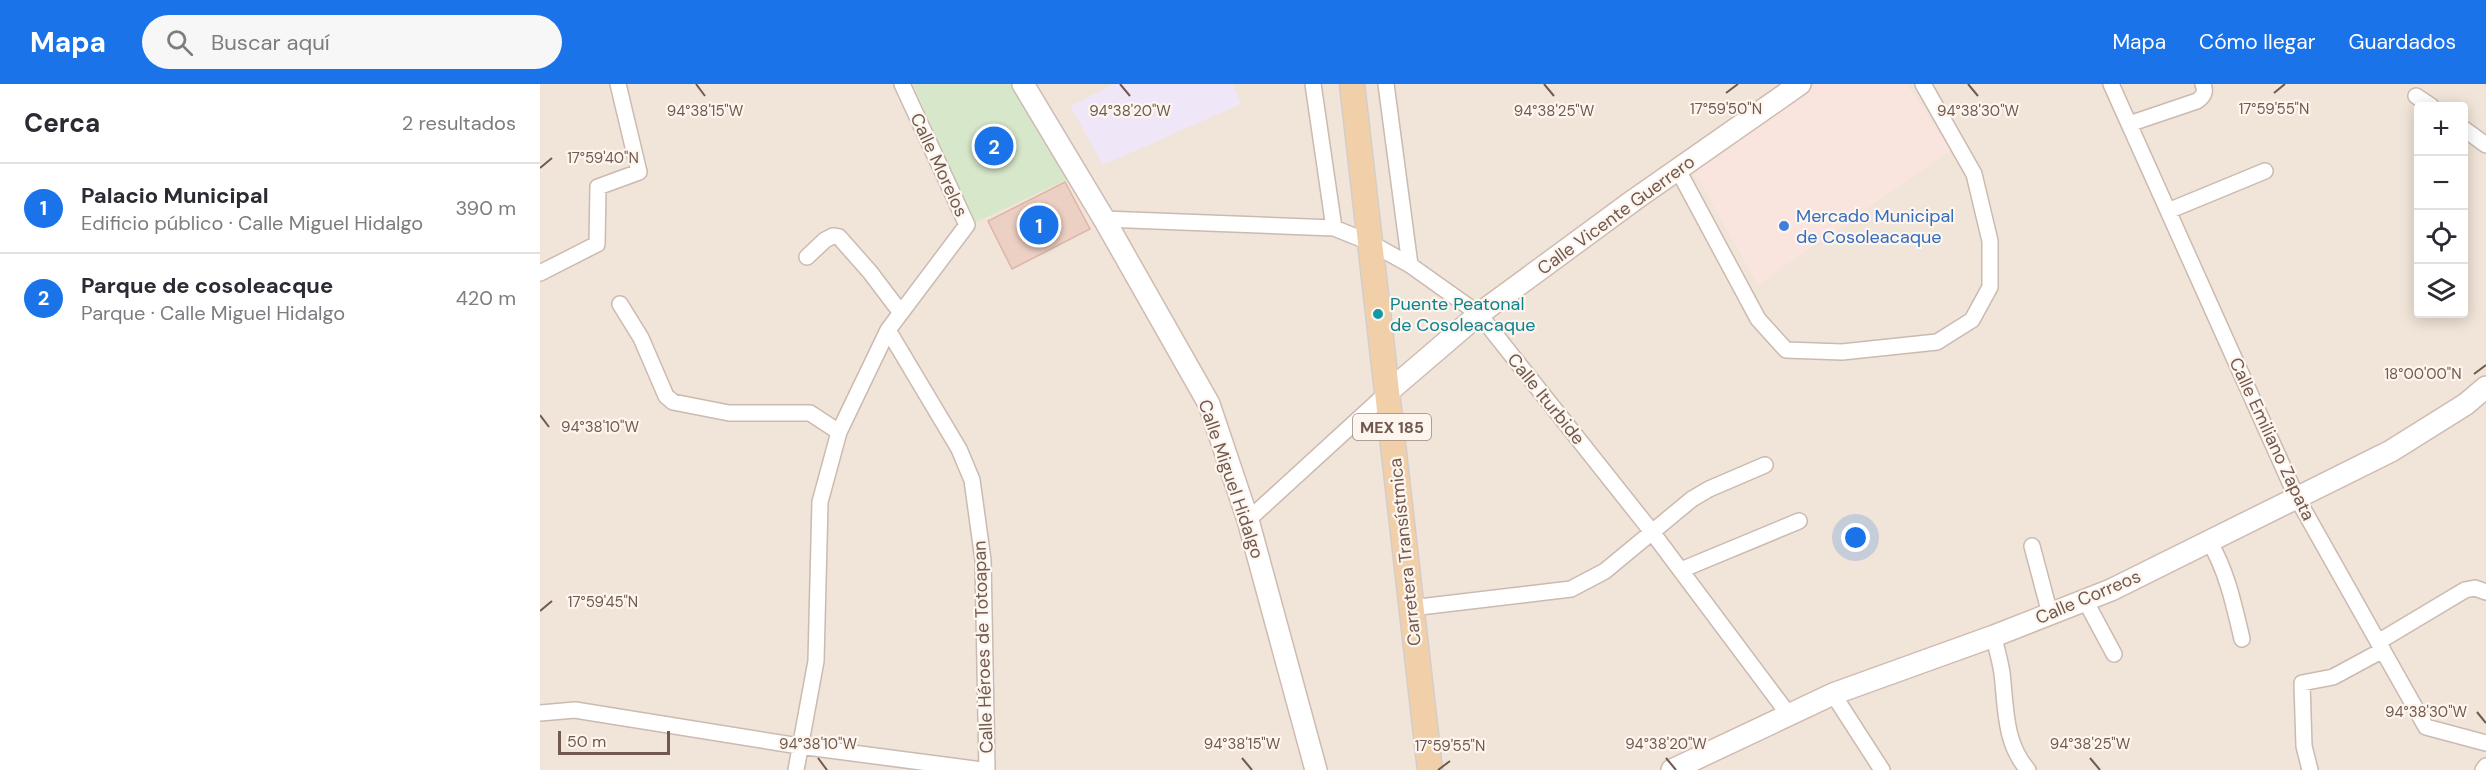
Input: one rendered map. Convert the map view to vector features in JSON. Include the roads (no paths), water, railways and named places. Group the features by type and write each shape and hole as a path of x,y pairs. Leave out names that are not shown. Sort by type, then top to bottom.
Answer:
{"main road":[{"name":"Calle Miguel Hidalgo","path":"1023,84 1104,219 1209,404 1248,520 1316,770"},
{"name":"Carretera Transístmica","path":"1352,84 1430,770"},
{"name":"Calle Vicente Guerrero","path":"1388,392 1479,314 1800,84"},
{"name":"Calle Correos","path":"1672,770 1833,694 1994,636 2111,590 2391,451 2466,404 2486,387"}],"street":[{"path":"540,273 597,244 598,187 639,172 618,84"},
{"name":"Calle Morelos","path":"796,770 816,661 820,502 839,432 888,330 967,225 902,84"},
{"path":"1313,84 1334,228"},
{"path":"1386,84 1410,265"},
{"path":"1678,170 1758,319 1786,350 1842,352 1937,342 1972,320 1990,287 1990,241 1974,174 1923,84"},
{"name":"Calle Emiliano Zapata","path":"2111,84 2297,498 2426,727 2486,743"},
{"path":"2129,124 2196,101 2203,96 2205,90 2203,84"},
{"path":"2416,96 2425,102"},
{"path":"2468,132 2486,145"},
{"path":"2168,211 2265,171"},
{"name":"Calle Iturbide","path":"1104,219 1334,228 1369,242 1410,265 1479,314 1652,532 1789,715"},
{"path":"807,257 825,240 833,236 839,237 870,272 901,313"},
{"path":"620,304 641,338 666,396 672,402 729,413 810,413 839,432"},
{"name":"Calle Héroes de Totoapan","path":"888,330 959,449 972,480 983,560 987,770"},
{"name":"Calle Vicente Guerrero","path":"1248,520 1388,392"},
{"path":"1411,608 1571,589 1605,571 1692,499 1709,489 1765,465"},
{"path":"1681,570 1799,521"},
{"path":"2209,541 2219,558 2234,602 2242,639"},
{"path":"2032,546 2050,614"},
{"path":"2310,770 2304,746 2302,683 2334,677 2465,590 2475,588 2486,592"},
{"path":"2085,600 2114,654"},
{"path":"1994,636 2002,669 2006,725 2022,763 2028,770"},
{"path":"1833,694 1882,770"},
{"path":"540,713 575,710 799,746 982,770"},
{"path":"2482,770 2486,766"}],"place":[{"name":"Parque de cosoleacque","path":"994,146"},
{"name":"Palacio Municipal","path":"1039,225"},
{"name":"Mercado Municipal de Cosoleacaque","path":"1784,226"},
{"name":"Puente Peatonal de Cosoleacaque","path":"1378,314"}]}
